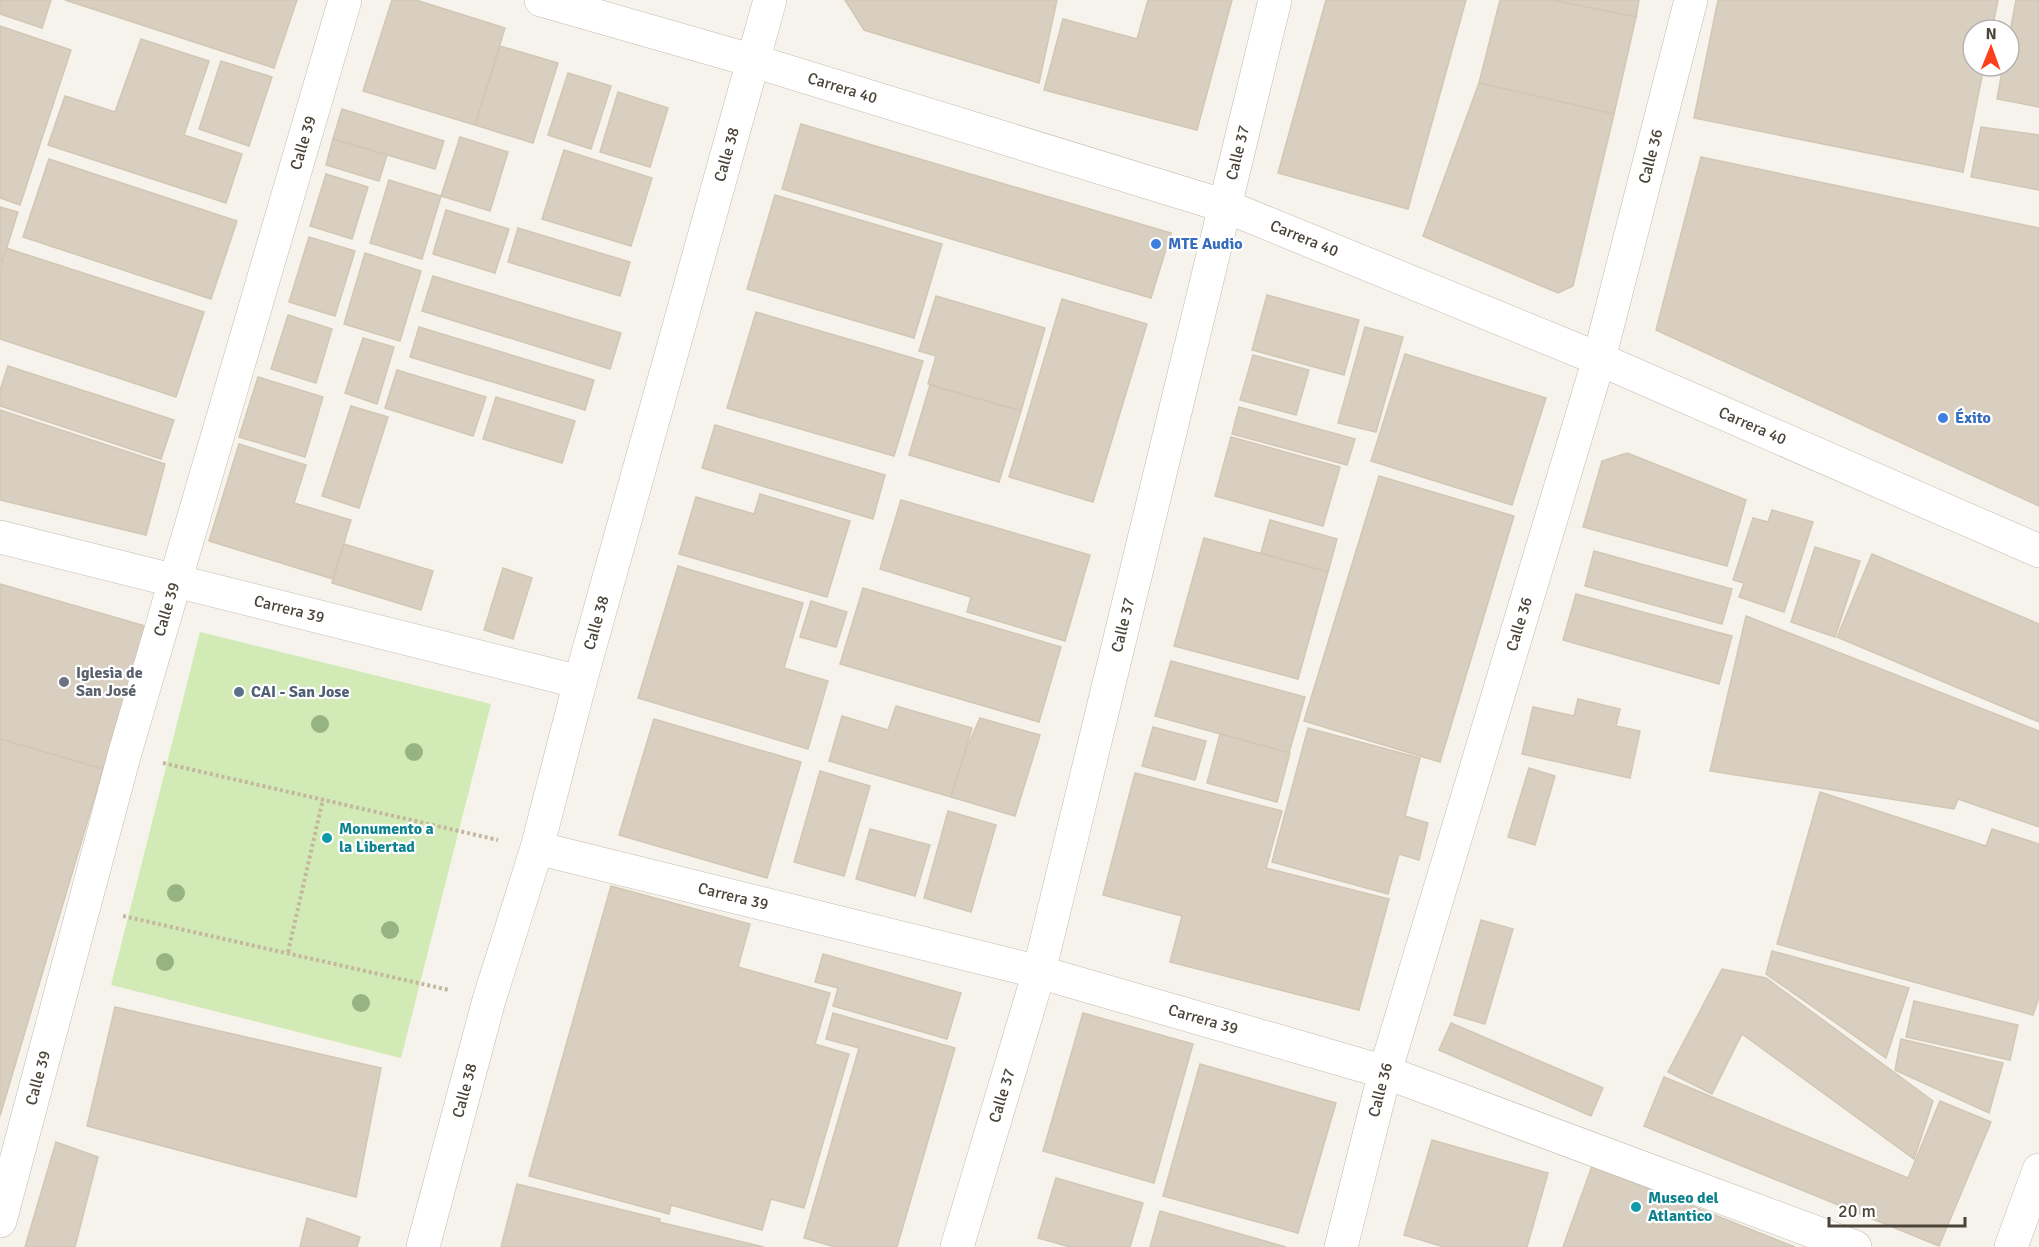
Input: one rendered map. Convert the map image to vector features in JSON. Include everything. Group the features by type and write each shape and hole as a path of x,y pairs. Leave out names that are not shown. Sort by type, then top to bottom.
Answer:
{"street":[{"name":"Calle 39","path":"0,1221 124,756 345,0"},
{"name":"Carrera 40","path":"541,0 754,61 1225,206 1599,359 2039,551"},
{"name":"Calle 38","path":"423,1247 489,1000 537,848 580,682 770,0"},
{"name":"Calle 37","path":"957,1247 1039,972 1275,0"},
{"name":"Calle 36","path":"1341,1247 1385,1072 1599,359 1690,0"},
{"name":"Carrera 39","path":"0,537 580,682"},
{"name":"Carrera 39","path":"537,848 1039,972 1385,1072 1855,1247"},
{"path":"2011,1247 2039,1170"}],"path":[{"path":"124,756 537,848"},
{"path":"288,952 323,799"},
{"path":"84,910 128,916 489,1000"}],"green space":[{"path":"200,632 491,704 401,1058 111,985"}],"building":[{"path":"0,0 51,0 42,28 0,14"},
{"path":"65,0 297,0 274,68"},
{"path":"392,0 416,0 505,28 475,125 363,91"},
{"path":"845,0 1057,0 1039,83 864,30"},
{"path":"1148,0 1232,0 1197,130 1044,90 1063,19 1137,39"},
{"path":"1326,0 1466,0 1408,209 1278,173"},
{"path":"1500,0 1553,0 1636,17 1614,114 1479,83"},
{"path":"1553,0 1639,0 1636,17"},
{"path":"1718,0 1998,0 1994,18 1961,18 1961,78 1982,78 1963,172 1694,118"},
{"path":"2016,0 2039,0 2039,107 1997,99 2001,78 2021,78 2021,18 2013,18"},
{"path":"0,26 71,50 20,205 0,198"},
{"path":"141,39 209,61 184,135 242,154 226,203 48,145 65,96 115,112"},
{"path":"500,46 558,63 533,143 475,125"},
{"path":"221,61 272,77 249,146 199,129"},
{"path":"568,73 611,86 591,149 548,135"},
{"path":"1479,83 1614,114 1573,286 1558,293 1423,236"},
{"path":"618,92 668,108 650,167 600,152"},
{"path":"342,109 444,141 435,169 333,139"},
{"path":"801,124 1171,233 1151,298 782,189"},
{"path":"1981,127 2039,135 2039,190 1971,177"},
{"path":"460,137 508,152 490,211 441,196"},
{"path":"333,139 387,155 379,181 326,165"},
{"path":"564,150 652,178 631,246 542,219"},
{"name":"Éxito","path":"1701,157 2039,228 2039,506 1656,330"},
{"path":"49,159 237,221 211,299 23,237"},
{"path":"326,174 368,187 352,239 310,226"},
{"path":"389,180 441,196 422,259 370,243"},
{"path":"775,195 942,244 914,338 747,289"},
{"path":"0,207 18,212 2,263 0,262"},
{"path":"446,210 509,229 495,273 433,254"},
{"path":"518,228 630,262 620,296 508,262"},
{"path":"309,237 355,251 335,316 289,302"},
{"path":"6,248 204,312 176,397 0,339 0,268"},
{"path":"365,253 421,271 400,341 344,324"},
{"path":"433,276 621,333 610,369 422,311"},
{"path":"1267,295 1359,320 1344,375 1252,350"},
{"path":"936,296 1045,328 1021,411 928,384 936,356 919,351"},
{"path":"1062,299 1147,324 1093,502 1009,477"},
{"path":"756,312 923,361 894,456 727,408"},
{"path":"288,315 332,329 316,383 271,369"},
{"path":"419,327 594,380 585,410 410,357"},
{"path":"1365,327 1403,337 1376,432 1338,423"},
{"path":"363,338 394,347 377,404 345,393"},
{"path":"1405,354 1546,398 1512,505 1371,461"},
{"path":"1253,355 1309,370 1296,415 1240,400"},
{"path":"8,366 174,420 161,459 0,406 0,390"},
{"path":"397,370 486,397 473,436 385,408"},
{"path":"258,377 323,397 305,457 239,437"},
{"path":"930,385 1021,411 999,482 909,455"},
{"path":"496,397 575,421 562,463 483,439"},
{"path":"351,406 388,417 359,508 322,496"},
{"path":"1239,407 1355,439 1347,465 1232,434"},
{"path":"0,410 165,464 146,535 0,500"},
{"path":"715,425 885,475 873,519 702,468"},
{"path":"1231,437 1340,467 1323,526 1215,496"},
{"path":"239,444 306,465 294,503 351,520 333,579 209,541"},
{"path":"1627,453 1746,500 1727,566 1583,527 1602,461"},
{"path":"1379,476 1514,516 1440,762 1304,721"},
{"path":"760,494 850,521 827,597 679,554 696,497 754,514"},
{"path":"901,500 1090,555 1065,641 967,612 971,597 880,569"},
{"path":"1772,510 1813,522 1784,612 1739,597 1744,583 1733,580 1753,518 1768,522"},
{"path":"1270,520 1337,539 1328,572 1261,553"},
{"path":"1204,538 1328,572 1298,679 1174,646"},
{"path":"344,544 433,571 421,610 332,583"},
{"path":"1815,547 1860,561 1835,637 1791,622"},
{"path":"1594,551 1732,589 1722,624 1585,586"},
{"path":"1872,554 2039,624 2039,722 1837,637"},
{"path":"678,566 803,603 784,668 828,681 808,749 638,698"},
{"path":"503,568 532,578 513,639 484,630"},
{"name":"Iglesia de San José","path":"0,584 145,626 103,769 0,739"},
{"path":"863,588 1061,647 1039,722 840,664"},
{"path":"1576,594 1732,636 1719,684 1563,640"},
{"path":"811,601 847,612 836,647 800,637"},
{"path":"1746,616 2039,731 2039,827 1958,799 1954,809 1710,771"},
{"path":"1171,661 1305,697 1289,753 1155,716"},
{"path":"1578,699 1620,709 1616,726 1640,731 1630,778 1522,754 1533,707 1574,716"},
{"path":"896,706 972,728 951,797 829,761 842,716 888,730"},
{"path":"980,718 1040,735 1015,816 951,797 965,752"},
{"path":"654,719 801,762 767,878 619,835"},
{"path":"1153,727 1206,741 1195,780 1142,766"},
{"path":"1308,728 1420,758 1405,816 1428,823 1419,860 1399,854 1388,894 1272,862"},
{"path":"1220,734 1290,753 1277,802 1207,783"},
{"path":"0,739 103,769 0,1116"},
{"path":"1529,768 1555,776 1535,845 1508,837"},
{"path":"820,771 870,786 844,876 794,862"},
{"path":"1135,773 1282,811 1266,868 1389,899 1359,1010 1170,962 1182,916 1103,895"},
{"path":"1820,792 1986,846 1992,829 2039,844 2039,997 2033,1015 1777,944"},
{"path":"948,811 996,825 971,912 924,898"},
{"path":"870,829 930,845 915,896 856,879"},
{"path":"611,886 750,924 738,967 830,993 815,1044 849,1054 804,1208 771,1199 762,1230 671,1205 669,1214 529,1176"},
{"path":"1481,920 1513,929 1485,1024 1454,1015"},
{"path":"1772,951 1909,988 1886,1058 1766,974"},
{"path":"823,954 961,993 947,1039 833,1006 838,988 815,982"},
{"path":"1722,969 1766,978 1933,1101 1914,1159 1742,1034 1712,1094 1668,1072"},
{"path":"1914,1001 2018,1025 2010,1060 1906,1037"},
{"path":"115,1007 381,1068 356,1197 87,1126"},
{"path":"833,1013 955,1048 897,1247 835,1247 804,1238 859,1048 826,1039"},
{"path":"1083,1013 1193,1044 1154,1183 1043,1151"},
{"path":"1451,1023 1603,1088 1591,1116 1439,1050"},
{"path":"1901,1039 2003,1063 1989,1113 1895,1070"},
{"path":"1200,1064 1336,1103 1298,1233 1163,1196"},
{"path":"1664,1077 1908,1178 1940,1101 1991,1122 1939,1246 1644,1126"},
{"path":"1432,1140 1548,1173 1527,1247 1444,1247 1404,1235"},
{"path":"56,1142 98,1157 75,1247 25,1247"},
{"name":"Museo del Atlantico","path":"1592,1166 1795,1247 1563,1247"},
{"path":"1056,1178 1143,1203 1130,1247 1070,1247 1038,1238"},
{"path":"517,1184 660,1219 659,1222 764,1247 501,1247"},
{"path":"1160,1211 1286,1247 1150,1247"},
{"path":"307,1218 360,1237 357,1247 300,1247"}],"place":[{"name":"MTE Audio","path":"1156,244"},
{"name":"Éxito","path":"1943,418"},
{"name":"Iglesia de San José","path":"64,682"},
{"name":"CAI - San Jose","path":"239,692"},
{"name":"Monumento a la Libertad","path":"327,838"},
{"name":"Museo del Atlantico","path":"1636,1207"}]}
